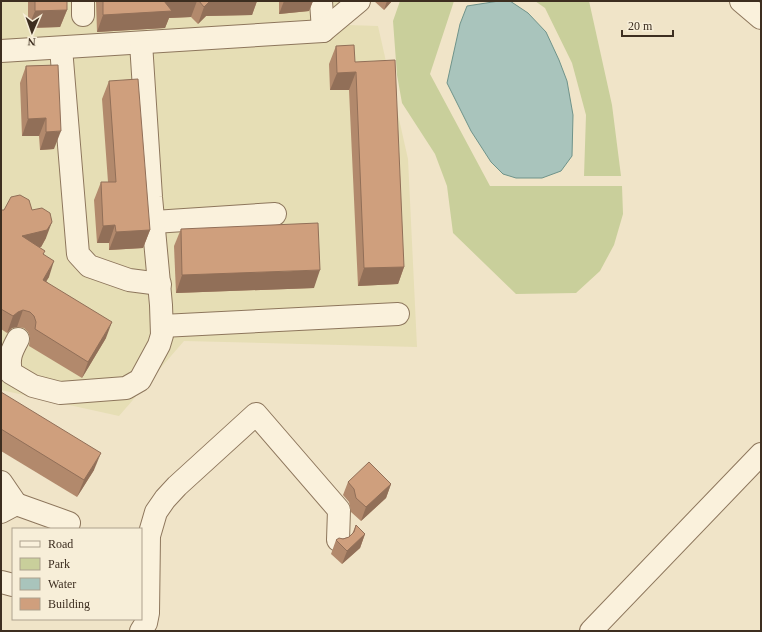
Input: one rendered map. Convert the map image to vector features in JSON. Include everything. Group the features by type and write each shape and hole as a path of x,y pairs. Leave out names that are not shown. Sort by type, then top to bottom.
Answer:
{"lane":[{"path":"321,1 323,31"},
{"path":"1,51 323,31 359,1"},
{"path":"742,1 761,18"},
{"path":"18,339 10,354 11,373 33,386 60,393 126,388 140,380 159,345 162,335 160,284 141,43"},
{"path":"61,48 78,254 89,266 129,280 160,284"},
{"path":"154,222 275,214"},
{"path":"162,326 398,314"},
{"path":"141,631 146,623 148,613 150,536 156,512 177,486 256,414 339,510 338,540"},
{"path":"591,631 761,454"},
{"path":"1,482 8,508 69,522"},
{"path":"1,582 12,585"}],"shaded area":[{"path":"1,1 345,1 318,24 378,26 408,159 417,347 184,341 119,416 1,390"}],"green space":[{"path":"400,1 454,1 430,74 490,186 622,186 623,214 614,245 600,271 576,293 516,294 453,233 447,186 435,154 402,103 397,75 393,21"},
{"path":"535,1 589,1 612,105 621,176 584,176 586,115 572,63 545,8"}],"water":[{"path":"499,1 510,1 528,13 546,32 567,81 573,115 572,156 561,171 542,178 516,178 503,174 491,162 471,131 447,83 460,24 467,6"}],"building":[{"path":"35,1 67,1 67,10 35,11"},
{"path":"103,1 164,1 172,11 103,15"},
{"path":"199,1 210,1 204,7"},
{"path":"354,45 355,62 395,60 404,267 364,268 356,72 337,73 336,46"},
{"path":"58,65 61,131 46,132 46,118 28,119 26,66"},
{"path":"138,79 150,230 116,232 115,225 103,226 101,182 116,182 109,81"},
{"path":"20,195 29,200 32,210 42,208 50,213 52,222 47,230 22,236 45,251 43,254 54,261 43,280 112,322 88,362 35,329 36,322 34,316 30,312 23,310 13,316 1,309 1,210 4,210 11,197"},
{"path":"318,223 320,270 182,275 181,229"},
{"path":"1,392 101,453 84,480 1,429"},
{"path":"369,462 391,484 366,507 356,498 354,489 348,482"},
{"path":"356,525 365,534 347,551 336,540 339,538 343,539 349,537 354,532"}]}
